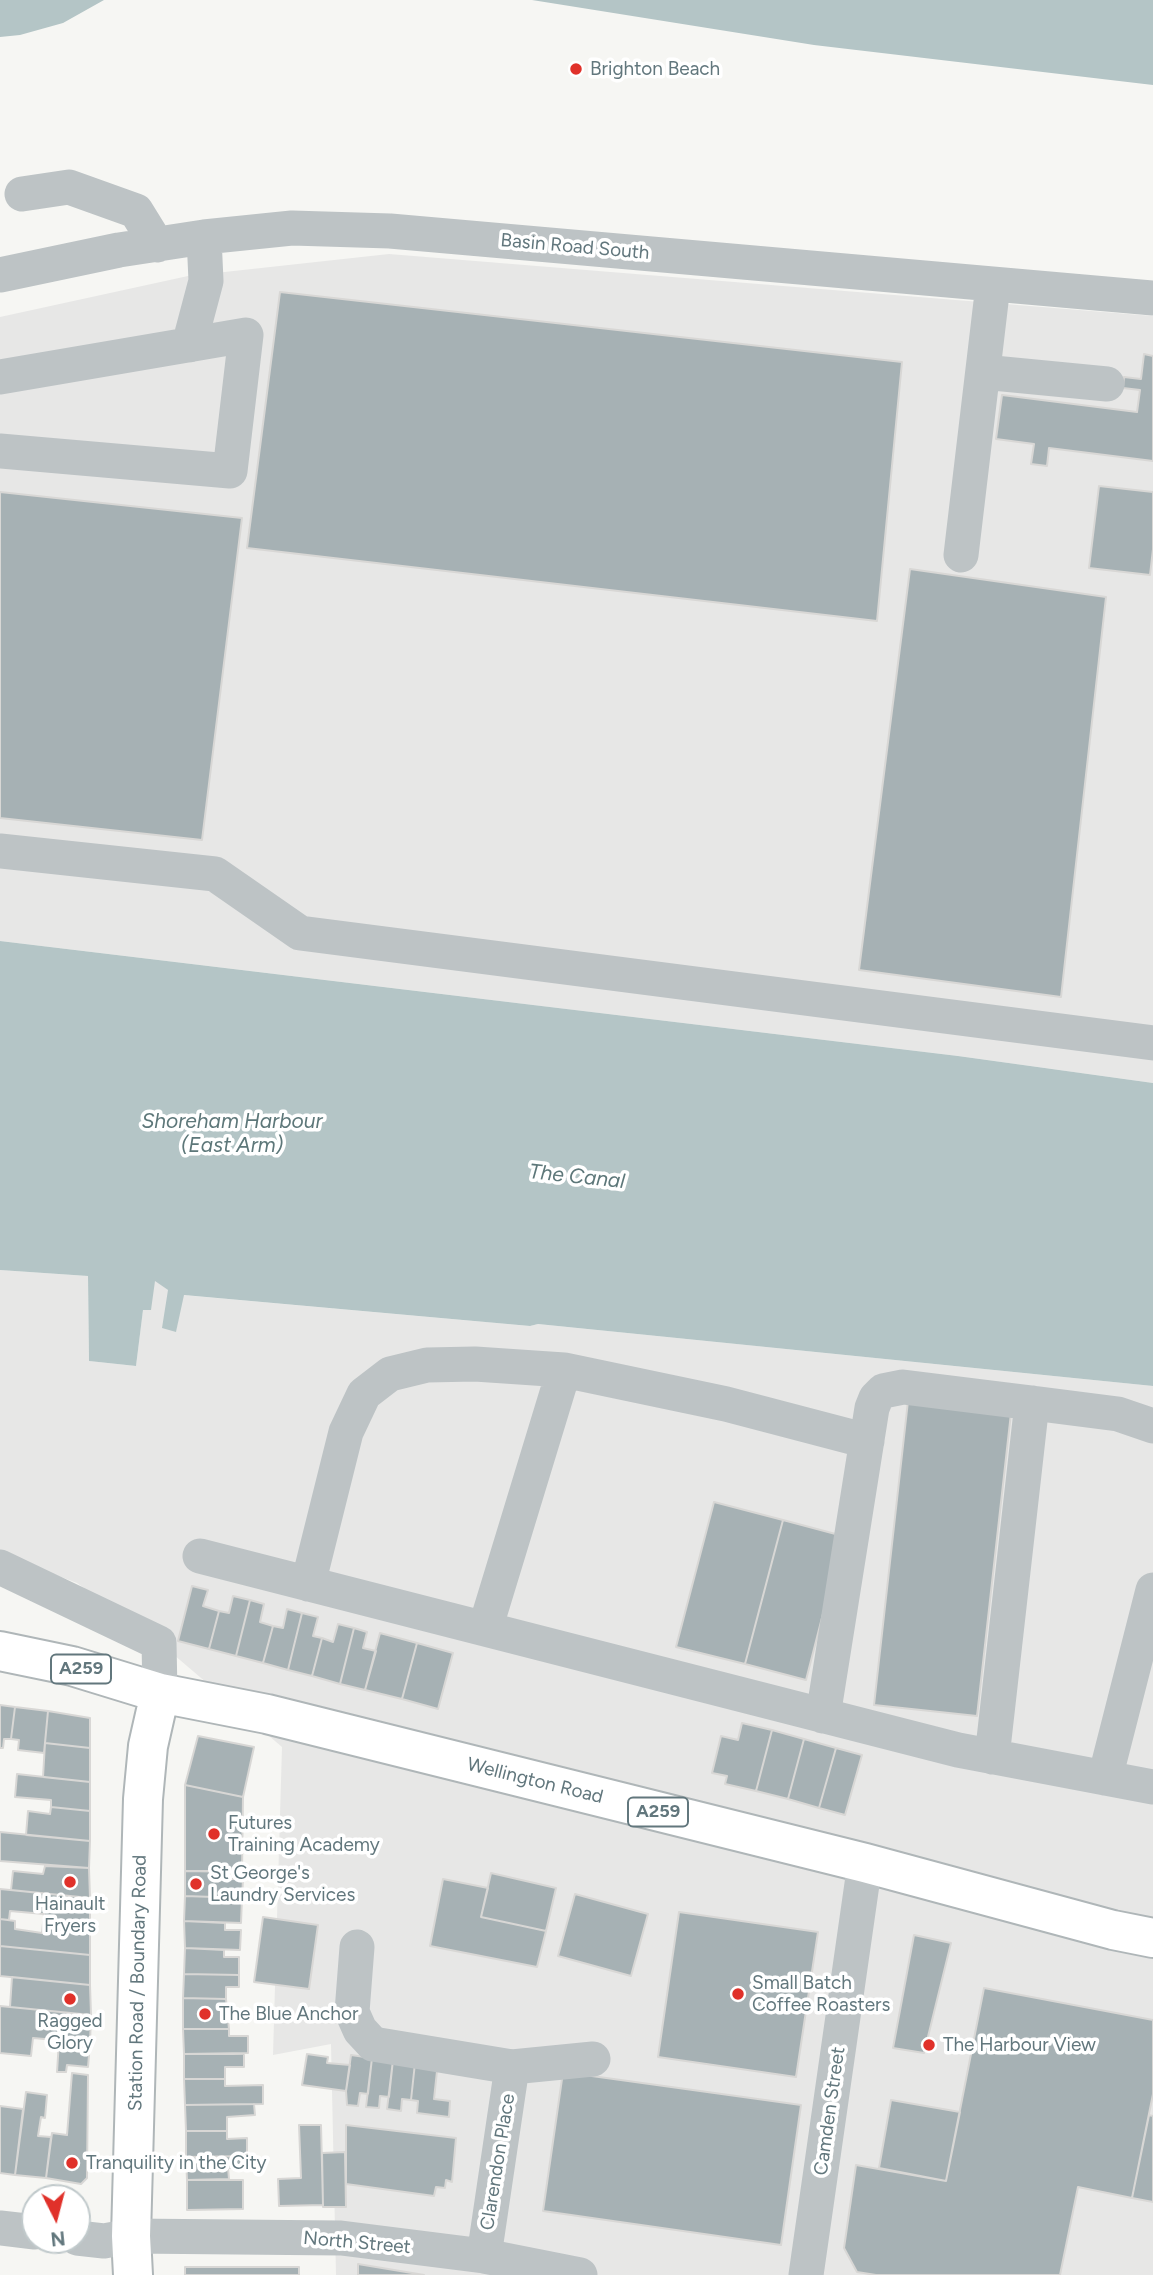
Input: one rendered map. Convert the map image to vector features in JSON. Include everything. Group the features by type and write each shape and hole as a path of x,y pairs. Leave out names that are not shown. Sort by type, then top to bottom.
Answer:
{"main road":[{"name":"A259","path":"0,1651 72,1665 160,1693"},
{"name":"Wellington Road","path":"160,1693 267,1714 865,1863 1113,1930 1153,1938"},
{"name":"Station Road / Boundary Road","path":"133,2275 131,2236 143,1799 148,1746 160,1693"}],"street":[{"path":"22,194 69,187 136,211 157,244"},
{"name":"Basin Road South","path":"0,275 157,244 292,228 390,231 1153,298"},
{"path":"188,345 206,281 204,237"},
{"path":"961,555 993,285"},
{"path":"0,377 246,335 230,471 0,451"},
{"path":"983,372 1107,384"},
{"path":"0,851 215,874 300,933 1153,1043"},
{"path":"308,1584 346,1432 364,1394 390,1374 427,1364 475,1364 564,1370 713,1401 867,1441"},
{"path":"485,1629 564,1370"},
{"path":"823,1716 872,1408 883,1391 903,1387 1118,1414 1153,1426"},
{"path":"992,1757 1032,1403"},
{"path":"200,1556 992,1757 1153,1787"},
{"path":"0,1567 159,1643 160,1693"},
{"path":"1105,1778 1153,1590"},
{"name":"Camden Street","path":"806,2275 865,1863"},
{"name":"Clarendon Place","path":"357,1947 352,2012 360,2030 373,2044 512,2067 593,2059"},
{"name":"Clarendon Place","path":"484,2256 512,2067"},
{"path":"0,2228 21,2230"},
{"name":"North Street","path":"91,2240 104,2241 131,2236 341,2238 484,2256 533,2271 580,2275"}],"shaded area":[{"path":"389,254 1153,316 1153,1083 958,1056 0,941 0,317 188,276"},
{"path":"0,1270 88,1276 89,1361 136,1366 143,1309 155,1280 168,1290 176,1331 183,1295 530,1326 538,1324 1153,1386 1153,2275 336,2275 331,2044 273,2055 282,1747 160,1643 77,1583 0,1554"}],"water":[{"path":"0,0 104,0 63,23 20,35 0,37"},
{"path":"532,0 1153,0 1153,85 814,45"},
{"name":"Shoreham Harbour (East Arm)","path":"0,941 958,1056 1153,1083 1153,1386 538,1324 530,1326 184,1295 176,1332 162,1328 168,1290 155,1281 151,1310 143,1310 136,1366 89,1361 88,1276 0,1270"}],"building":[{"path":"280,292 902,362 877,621 247,548"},
{"path":"1144,354 1153,356 1153,461 1049,448 1047,466 1031,464 1034,444 996,439 1002,395 1137,412 1140,390 1123,388 1124,377 1141,379"},
{"path":"1099,486 1153,492 1150,575 1089,568"},
{"path":"0,492 242,518 202,840 0,818"},
{"path":"910,569 1106,597 1061,997 859,970"},
{"path":"908,1401 1011,1413 977,1716 874,1705"},
{"path":"714,1502 783,1520 745,1664 676,1647"},
{"path":"783,1520 843,1536 806,1680 745,1664"},
{"path":"192,1586 208,1590 203,1606 219,1611 209,1649 178,1641"},
{"path":"233,1596 250,1600 236,1656 209,1649 219,1611 229,1613"},
{"path":"250,1600 264,1604 260,1622 273,1626 263,1663 236,1656"},
{"path":"287,1609 302,1613 288,1670 263,1663 273,1626 283,1628"},
{"path":"302,1613 318,1617 313,1636 322,1638 312,1676 288,1670"},
{"path":"338,1624 354,1628 340,1684 312,1676 322,1638 333,1642"},
{"path":"354,1628 367,1632 363,1648 376,1651 365,1690 340,1684"},
{"path":"380,1633 417,1643 402,1699 365,1690"},
{"path":"417,1643 453,1653 438,1709 402,1699"},
{"path":"0,1705 15,1707 11,1739 4,1739 3,1748 0,1748"},
{"path":"15,1707 48,1711 44,1753 18,1750 19,1740 11,1739"},
{"path":"48,1711 90,1718 90,1748 45,1743"},
{"path":"742,1723 772,1730 756,1791 725,1784 727,1776 712,1773 721,1736 738,1740"},
{"path":"772,1730 804,1739 788,1799 756,1791"},
{"path":"198,1736 254,1747 243,1797 185,1785"},
{"path":"804,1739 836,1748 819,1808 788,1799"},
{"path":"45,1743 90,1748 90,1782 43,1777"},
{"path":"836,1748 862,1755 845,1815 819,1808"},
{"path":"17,1774 90,1782 90,1811 51,1807 51,1800 15,1797"},
{"name":"Futures Training Academy","path":"185,1785 243,1797 242,1872 185,1871"},
{"path":"51,1807 90,1811 90,1841 26,1835 28,1811 50,1814"},
{"path":"0,1832 90,1841 89,1868 0,1861"},
{"path":"45,1866 89,1868 90,1898 11,1890 13,1871 43,1874"},
{"path":"185,1871 226,1871 226,1879 243,1879 242,1898 185,1896"},
{"path":"491,1873 556,1888 546,1931 481,1917"},
{"path":"443,1879 488,1888 481,1917 546,1931 537,1967 430,1946"},
{"path":"0,1889 90,1898 90,1926 43,1923 44,1914 10,1911 9,1920 0,1919"},
{"path":"575,1894 648,1914 631,1976 558,1956"},
{"path":"185,1896 242,1898 241,1923 184,1921"},
{"name":"Small Batch Coffee Roasters","path":"679,1912 818,1932 796,2077 658,2057"},
{"path":"263,1917 318,1925 309,1989 254,1982"},
{"path":"0,1919 15,1921 15,1929 42,1933 43,1923 90,1926 90,1955 0,1946"},
{"path":"184,1921 225,1923 225,1930 241,1930 240,1950 185,1948"},
{"path":"914,1935 951,1943 924,2053 893,2048"},
{"path":"0,1946 90,1955 90,1985 0,1976"},
{"path":"185,1948 224,1950 224,1957 239,1957 239,1975 184,1974"},
{"path":"184,1974 239,1975 239,1987 226,1987 226,1999 183,1998"},
{"path":"12,1977 90,1985 91,2015 10,2007"},
{"path":"984,1988 1153,2020 1153,2094 1132,2198 1078,2187 1060,2275 876,2275 857,2272 844,2248 856,2165 946,2181"},
{"path":"183,1998 226,1999 229,2029 183,2029"},
{"path":"0,2006 91,2015 90,2043 33,2038 31,2056 0,2053"},
{"path":"183,2029 229,2029 229,2036 248,2036 248,2053 184,2054"},
{"path":"59,2041 90,2043 88,2067 67,2065 66,2072 57,2072"},
{"path":"184,2054 244,2054 244,2067 225,2067 225,2079 184,2079"},
{"path":"307,2054 328,2057 327,2063 350,2065 346,2091 302,2085"},
{"path":"351,2055 372,2058 368,2094 360,2093 358,2106 347,2105 346,2091"},
{"path":"372,2058 393,2060 389,2097 380,2096 379,2108 366,2107"},
{"path":"393,2060 415,2063 411,2100 402,2099 401,2111 387,2109"},
{"path":"415,2063 437,2071 434,2099 450,2101 449,2117 417,2113 418,2101 411,2100"},
{"path":"563,2072 801,2105 781,2245 543,2211"},
{"path":"72,2073 88,2075 87,2178 81,2184 46,2178 52,2133 67,2135"},
{"path":"184,2079 225,2079 225,2086 263,2085 263,2104 185,2105"},
{"path":"26,2092 47,2095 45,2118 41,2117 38,2136 51,2137 46,2178 15,2175"},
{"path":"891,2100 960,2112 946,2181 879,2168"},
{"path":"254,2104 255,2115 227,2117 227,2131 186,2131 185,2105"},
{"path":"0,2106 23,2109 15,2175 0,2173"},
{"path":"1149,2115 1153,2116 1153,2202 1132,2198"},
{"path":"299,2125 321,2125 323,2205 279,2206 278,2179 301,2178"},
{"path":"346,2125 456,2138 452,2182 446,2180 445,2188 436,2187 434,2196 346,2184"},
{"path":"186,2131 227,2131 227,2139 247,2138 247,2156 186,2157"},
{"path":"345,2152 346,2207 323,2207 322,2153"},
{"path":"253,2156 253,2167 228,2168 229,2179 187,2180 186,2157"},
{"path":"187,2180 243,2180 243,2209 187,2210"},
{"path":"358,2264 424,2275 358,2275"},
{"path":"185,2267 299,2267 299,2275 185,2275"}],"place":[{"name":"Brighton Beach","path":"576,69"},
{"name":"Futures Training Academy","path":"214,1834"},
{"name":"Hainault Fryers","path":"70,1882"},
{"name":"St George's Laundry Services","path":"196,1884"},
{"name":"Small Batch Coffee Roasters","path":"738,1994"},
{"name":"Ragged Glory","path":"70,1999"},
{"name":"The Blue Anchor","path":"205,2014"},
{"name":"The Harbour View","path":"929,2045"},
{"name":"Tranquility in the City","path":"72,2163"}],"water label":[{"name":"The Canal","path":"577,1177"}]}
